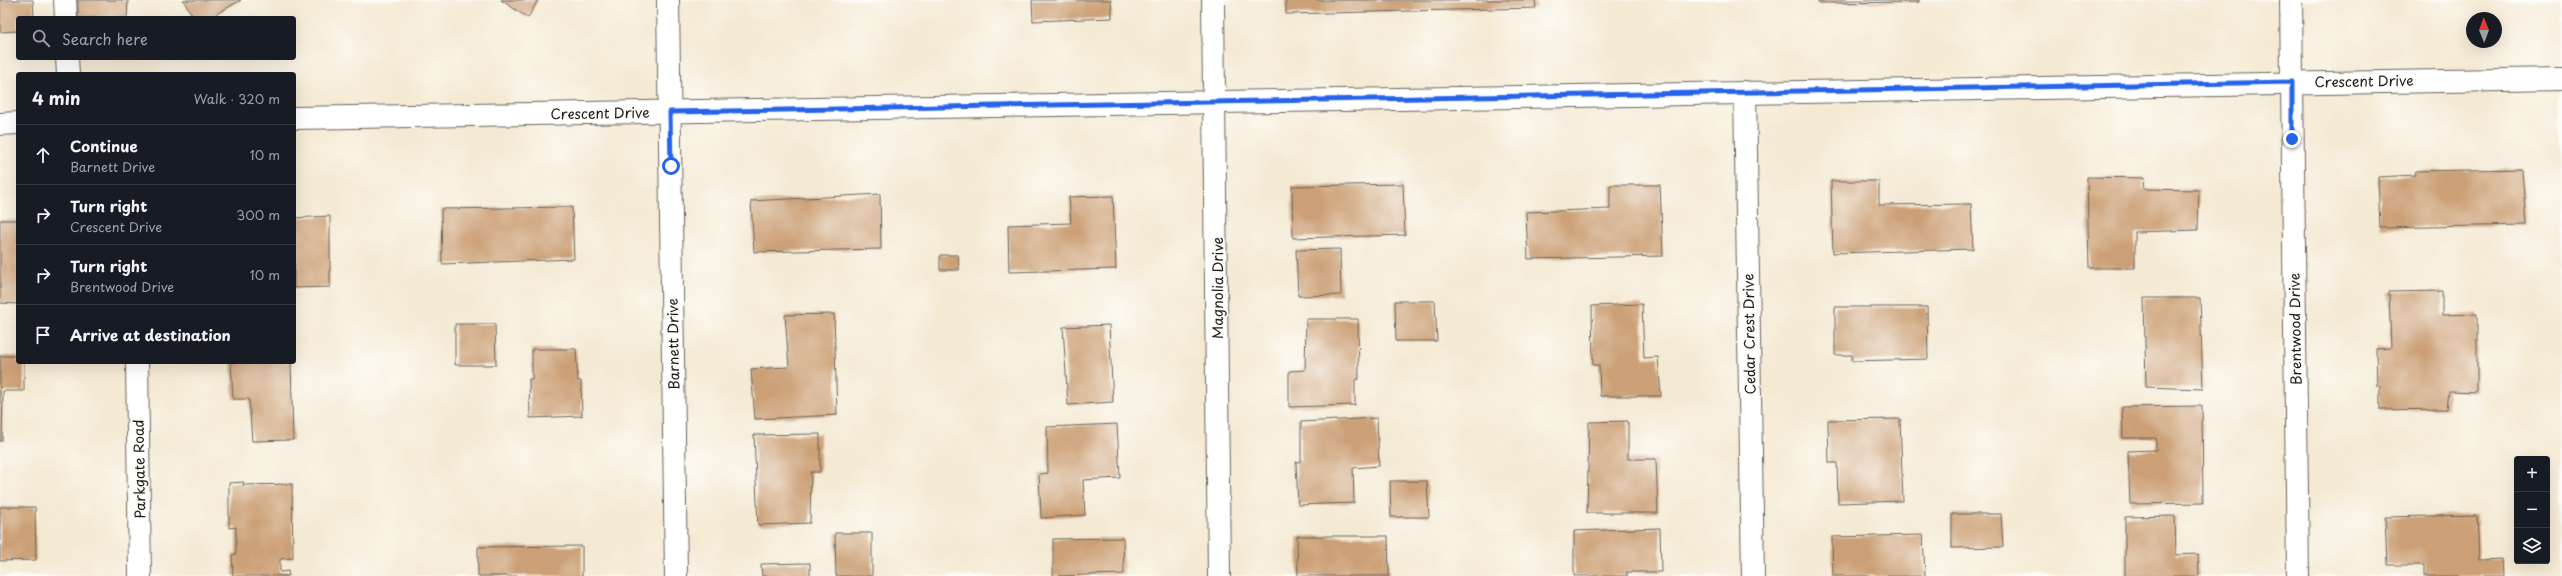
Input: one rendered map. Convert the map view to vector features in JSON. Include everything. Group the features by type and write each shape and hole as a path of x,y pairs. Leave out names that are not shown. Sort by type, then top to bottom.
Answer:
{"street":[{"path":"65,0 66,16"},
{"name":"Barnett Drive","path":"668,0 676,576"},
{"name":"Magnolia Drive","path":"1213,0 1219,576"},
{"name":"Brentwood Drive","path":"2291,0 2298,576"},
{"path":"67,60 68,72"},
{"name":"Crescent Drive","path":"296,118 2292,82 2562,79"},
{"name":"Cedar Crest Drive","path":"1745,92 1753,576"},
{"path":"0,124 16,123"},
{"name":"Parkgate Road","path":"137,364 140,576"}],"building":[{"path":"0,0 33,0 34,16 16,16 16,31 0,32"},
{"path":"78,0 128,0 127,16 78,16"},
{"path":"183,0 241,0 213,16 193,16"},
{"path":"501,0 538,0 528,18"},
{"path":"1032,0 1111,0 1112,18 1033,21"},
{"path":"1286,0 1535,0 1536,8 1286,14"},
{"path":"1818,0 1919,0 1919,2 1818,3"},
{"path":"2522,169 2526,225 2380,228 2378,177 2415,175 2416,171"},
{"path":"2087,177 2144,178 2143,189 2199,190 2198,230 2135,232 2135,268 2089,268"},
{"path":"1831,181 1879,181 1879,205 1971,204 1973,249 1833,253"},
{"path":"1403,184 1405,235 1293,238 1292,186"},
{"path":"1610,185 1660,185 1663,256 1528,259 1526,212 1610,209"},
{"path":"880,194 881,249 754,252 751,201"},
{"path":"1113,196 1116,269 1009,272 1008,225 1071,223 1069,197"},
{"path":"572,207 574,259 442,264 441,209"},
{"path":"330,216 330,287 296,288 296,218"},
{"path":"0,220 16,220 16,304 0,303"},
{"path":"1340,249 1341,295 1298,296 1296,250"},
{"path":"940,255 958,255 959,270 940,270"},
{"path":"2442,291 2442,315 2477,314 2477,392 2449,391 2447,409 2380,410 2380,385 2377,386 2376,349 2391,348 2389,292"},
{"path":"2144,298 2200,298 2203,389 2146,387"},
{"path":"1395,301 1435,301 1437,341 1396,341"},
{"path":"1642,304 1644,358 1658,357 1661,396 1600,396 1599,365 1593,365 1592,306"},
{"path":"1835,307 1927,307 1928,359 1852,361 1852,355 1835,355"},
{"path":"834,314 837,415 755,419 751,369 789,367 785,315"},
{"path":"1306,319 1358,319 1359,379 1355,380 1355,405 1289,407 1289,371 1305,370"},
{"path":"455,324 495,324 496,365 455,365"},
{"path":"1109,325 1113,402 1068,405 1063,327"},
{"path":"532,349 576,349 578,381 581,381 582,416 530,418 529,379 532,379"},
{"path":"0,356 16,356 16,364 24,364 24,391 3,391 2,441 0,441"},
{"path":"231,364 291,364 293,440 252,441 249,399 233,399"},
{"path":"2202,406 2203,503 2130,504 2128,451 2156,450 2156,438 2123,438 2122,407"},
{"path":"1377,418 1379,466 1353,468 1354,503 1298,505 1296,462 1301,461 1301,422"},
{"path":"1900,419 1903,501 1838,503 1837,463 1829,463 1828,420"},
{"path":"1628,421 1628,459 1656,459 1658,513 1587,513 1589,422"},
{"path":"1117,424 1120,478 1083,480 1085,515 1041,518 1039,474 1048,473 1047,427"},
{"path":"820,434 820,472 811,472 810,523 758,525 754,435"},
{"path":"1390,481 1427,481 1429,517 1391,517"},
{"path":"244,482 243,485 292,484 293,558 280,559 280,572 288,571 289,576 233,576 232,555 236,554 236,527 229,528 229,483"},
{"path":"0,507 35,507 36,560 0,561"},
{"path":"1952,514 2001,514 2003,547 1952,548"},
{"path":"2477,515 2479,560 2502,559 2503,576 2424,576 2424,565 2387,565 2385,517"},
{"path":"2175,516 2176,555 2198,554 2199,576 2125,576 2125,517"},
{"path":"1660,528 1661,572 1627,572 1627,576 1574,576 1574,531"},
{"path":"835,533 872,533 872,576 836,576"},
{"path":"1923,535 1925,576 1833,576 1832,537"},
{"path":"1297,536 1388,536 1389,576 1298,576"},
{"path":"1123,538 1124,574 1053,576 1053,539"},
{"path":"582,546 582,576 478,576 478,547"},
{"path":"810,563 810,576 762,576 761,564"}],"route":[{"path":"671,166 670,112 2292,82 2292,139"}]}
